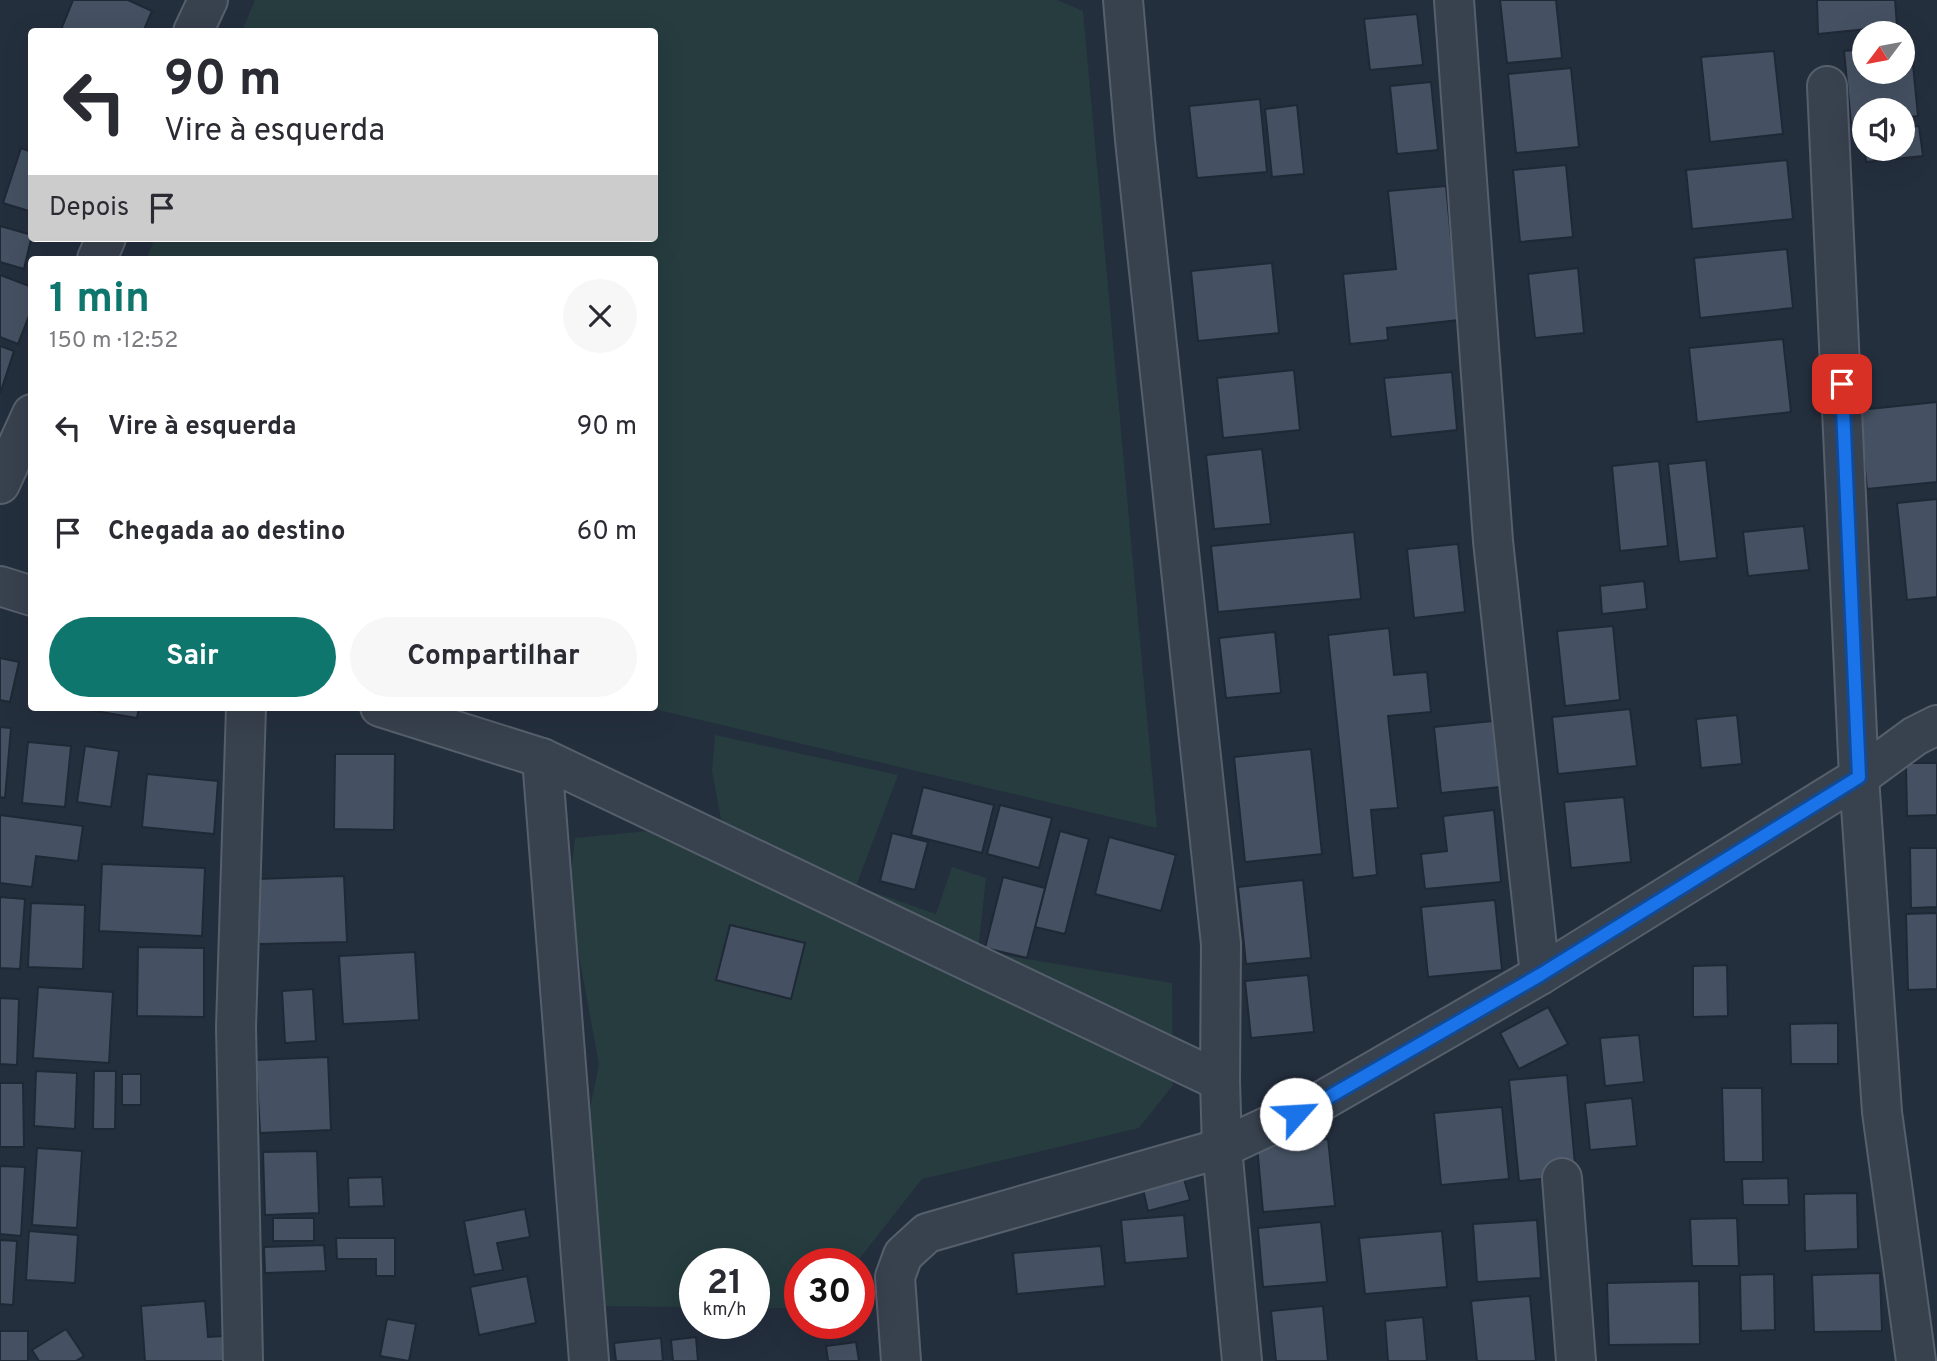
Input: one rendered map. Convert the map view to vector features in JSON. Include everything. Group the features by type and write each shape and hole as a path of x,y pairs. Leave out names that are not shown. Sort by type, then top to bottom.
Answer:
{"street":[{"path":"195,28 208,0"},
{"path":"1123,0 1135,141 1221,944 1222,1148 1242,1361"},
{"path":"1454,0 1493,541 1540,975"},
{"path":"1827,86 1859,777 1882,1112 1916,1361"},
{"path":"0,484 28,423"},
{"path":"0,586 28,595"},
{"path":"243,1361 236,1027 246,711"},
{"path":"393,711 542,758 1220,1081"},
{"path":"901,1361 895,1277 903,1255 927,1233 1222,1148 1320,1102 1540,975 1859,777 1915,736 1937,725"},
{"path":"542,758 589,1361"},
{"path":"1562,1178 1576,1361"}],"green space":[{"path":"255,0 1057,0 1083,11 1157,828 658,710 658,256 147,256 153,242 658,242 658,28 243,28"},
{"path":"715,735 898,775 856,886 936,914 952,867 986,878 978,951 1172,983 1173,1085 1139,1128 922,1179 868,1248 784,1248 784,1308 770,1308 770,1248 679,1248 679,1307 599,1306 576,1178 599,1064 568,897 575,838 722,824 712,771"}],"building":[{"path":"73,0 128,0 152,11 145,28 62,28"},
{"path":"1500,0 1556,0 1562,58 1507,63"},
{"path":"1817,0 1895,0 1897,21 1852,21 1852,31 1818,34"},
{"path":"1417,14 1423,65 1370,70 1364,19"},
{"path":"1852,50 1852,84 1915,84 1918,116 1915,116 1915,98 1852,98 1851,123 1844,51"},
{"path":"1774,51 1783,134 1710,142 1701,57"},
{"path":"1571,68 1579,147 1516,153 1508,74"},
{"path":"1431,82 1438,150 1397,154 1390,86"},
{"path":"1260,99 1267,172 1197,178 1189,106"},
{"path":"1297,105 1304,174 1272,177 1265,109"},
{"path":"1915,126 1919,126 1923,156 1915,157"},
{"path":"21,148 28,151 28,211 3,203"},
{"path":"1787,160 1793,219 1692,229 1686,170"},
{"path":"1566,165 1573,237 1520,242 1513,170"},
{"path":"1446,186 1459,320 1387,328 1388,340 1350,344 1343,274 1396,269 1388,191"},
{"path":"0,226 28,234 28,242 30,242 24,269 0,262"},
{"path":"1787,249 1793,308 1700,318 1694,258"},
{"path":"1272,263 1279,333 1198,341 1191,271"},
{"path":"1578,268 1584,333 1535,338 1528,274"},
{"path":"0,275 28,286 28,318 18,344 0,337"},
{"path":"1783,339 1791,412 1697,422 1689,348"},
{"path":"0,346 14,351 0,394"},
{"path":"1294,370 1300,430 1223,438 1217,378"},
{"path":"1452,372 1457,430 1391,437 1384,378"},
{"path":"1937,402 1937,482 1867,489 1859,410"},
{"path":"1262,449 1271,524 1214,529 1206,455"},
{"path":"1706,460 1717,558 1679,562 1668,464"},
{"path":"1659,461 1668,546 1620,551 1612,466"},
{"path":"1937,499 1937,597 1907,600 1897,503"},
{"path":"1804,526 1809,570 1748,576 1743,532"},
{"path":"1354,532 1361,599 1218,612 1211,546"},
{"path":"1458,544 1465,612 1414,618 1407,549"},
{"path":"1644,581 1647,609 1602,614 1600,586"},
{"path":"1613,626 1620,700 1565,706 1557,631"},
{"path":"1389,628 1394,675 1427,672 1431,712 1388,716 1398,808 1371,810 1377,875 1353,878 1328,635"},
{"path":"1275,632 1281,693 1226,698 1219,638"},
{"path":"0,658 19,662 10,702 0,700"},
{"path":"1630,709 1637,766 1558,774 1552,717"},
{"path":"95,711 138,711 137,718"},
{"path":"1737,715 1742,764 1701,768 1696,719"},
{"path":"1493,721 1500,787 1441,793 1434,727"},
{"path":"0,727 11,728 5,798 0,797"},
{"path":"28,742 71,746 65,807 22,803"},
{"path":"85,746 119,751 111,807 77,802"},
{"path":"1311,749 1322,854 1245,862 1234,757"},
{"path":"335,754 395,754 394,830 334,829"},
{"path":"1906,763 1937,763 1937,815 1907,816"},
{"path":"147,774 218,781 214,834 142,827"},
{"path":"923,787 994,805 982,853 911,835"},
{"path":"1624,797 1631,862 1571,868 1564,802"},
{"path":"1000,805 1052,818 1039,868 987,854"},
{"path":"1494,810 1501,882 1425,889 1421,854 1447,851 1443,816"},
{"path":"0,815 83,826 78,861 36,856 32,887 0,883"},
{"path":"1060,831 1089,839 1065,934 1035,927"},
{"path":"892,833 928,842 915,890 880,881"},
{"path":"1109,837 1176,855 1161,911 1095,894"},
{"path":"1910,848 1937,848 1937,907 1911,908"},
{"path":"102,864 205,868 202,936 99,931"},
{"path":"344,876 347,942 259,944 256,879"},
{"path":"1003,877 1045,888 1027,958 985,948"},
{"path":"1303,880 1311,958 1246,964 1238,887"},
{"path":"0,897 25,899 20,969 0,968"},
{"path":"1495,900 1502,970 1428,977 1421,907"},
{"path":"31,903 85,905 83,969 28,967"},
{"path":"1937,913 1937,989 1908,990 1906,914"},
{"path":"730,925 805,943 791,999 716,980"},
{"path":"138,947 204,948 204,1017 137,1016"},
{"path":"415,952 419,1020 343,1024 339,956"},
{"path":"1727,965 1728,1016 1693,1017 1693,966"},
{"path":"1308,975 1314,1032 1251,1038 1245,981"},
{"path":"38,987 113,992 109,1063 33,1058"},
{"path":"313,989 316,1041 285,1043 282,991"},
{"path":"0,998 19,999 17,1065 0,1064"},
{"path":"1548,1007 1568,1044 1519,1069 1500,1033"},
{"path":"1838,1023 1838,1064 1791,1064 1790,1024"},
{"path":"1639,1035 1644,1082 1605,1086 1600,1038"},
{"path":"328,1057 331,1130 260,1133 256,1060"},
{"path":"36,1071 77,1073 75,1129 34,1126"},
{"path":"94,1071 116,1071 115,1129 93,1129"},
{"path":"122,1074 141,1074 141,1105 122,1105"},
{"path":"1567,1075 1576,1176 1519,1181 1509,1080"},
{"path":"0,1083 23,1083 24,1147 0,1147"},
{"path":"1722,1088 1762,1088 1763,1162 1724,1162"},
{"path":"1632,1098 1637,1146 1590,1150 1585,1103"},
{"path":"1502,1107 1509,1179 1441,1185 1434,1113"},
{"path":"1328,1139 1335,1206 1263,1212 1257,1145"},
{"path":"37,1148 82,1151 77,1228 32,1225"},
{"path":"317,1151 319,1213 265,1215 263,1152"},
{"path":"0,1166 25,1167 21,1236 0,1234"},
{"path":"382,1177 384,1206 349,1207 348,1178"},
{"path":"1788,1178 1789,1205 1743,1205 1742,1179"},
{"path":"1184,1179 1190,1200 1148,1211 1143,1189"},
{"path":"1857,1193 1858,1249 1805,1251 1804,1194"},
{"path":"525,1209 530,1237 497,1243 503,1270 474,1275 464,1221"},
{"path":"1184,1215 1188,1258 1125,1263 1121,1220"},
{"path":"273,1218 314,1218 314,1241 273,1241"},
{"path":"1737,1218 1739,1266 1692,1266 1690,1219"},
{"path":"1537,1220 1541,1278 1477,1282 1473,1224"},
{"path":"1321,1222 1327,1282 1263,1287 1258,1228"},
{"path":"29,1231 78,1235 75,1283 26,1280"},
{"path":"1442,1231 1447,1287 1365,1294 1359,1238"},
{"path":"336,1238 395,1238 395,1276 376,1276 376,1259 337,1259"},
{"path":"0,1240 17,1241 13,1305 0,1304"},
{"path":"324,1245 326,1271 265,1273 264,1247"},
{"path":"1101,1246 1105,1286 1017,1294 1013,1253"},
{"path":"1880,1273 1882,1331 1814,1332 1812,1275"},
{"path":"1774,1274 1775,1330 1741,1331 1740,1275"},
{"path":"527,1276 536,1323 479,1335 470,1287"},
{"path":"1699,1281 1700,1344 1609,1345 1607,1283"},
{"path":"1530,1296 1536,1361 1477,1361 1471,1301"},
{"path":"205,1301 208,1337 224,1336 226,1361 145,1361 141,1306"},
{"path":"1323,1306 1328,1361 1276,1361 1271,1311"},
{"path":"1423,1317 1427,1361 1388,1361 1385,1321"},
{"path":"387,1319 416,1324 409,1361 380,1356"},
{"path":"66,1329 84,1356 76,1361 39,1361 32,1350"},
{"path":"0,1331 28,1331 28,1361 0,1361"},
{"path":"661,1338 663,1361 616,1361 614,1343"},
{"path":"696,1339 698,1361 673,1361 671,1340"},
{"path":"856,1342 859,1361 828,1361 826,1346"}],"route":[{"path":"1296,1114 1540,975 1859,777 1842,384"}]}
